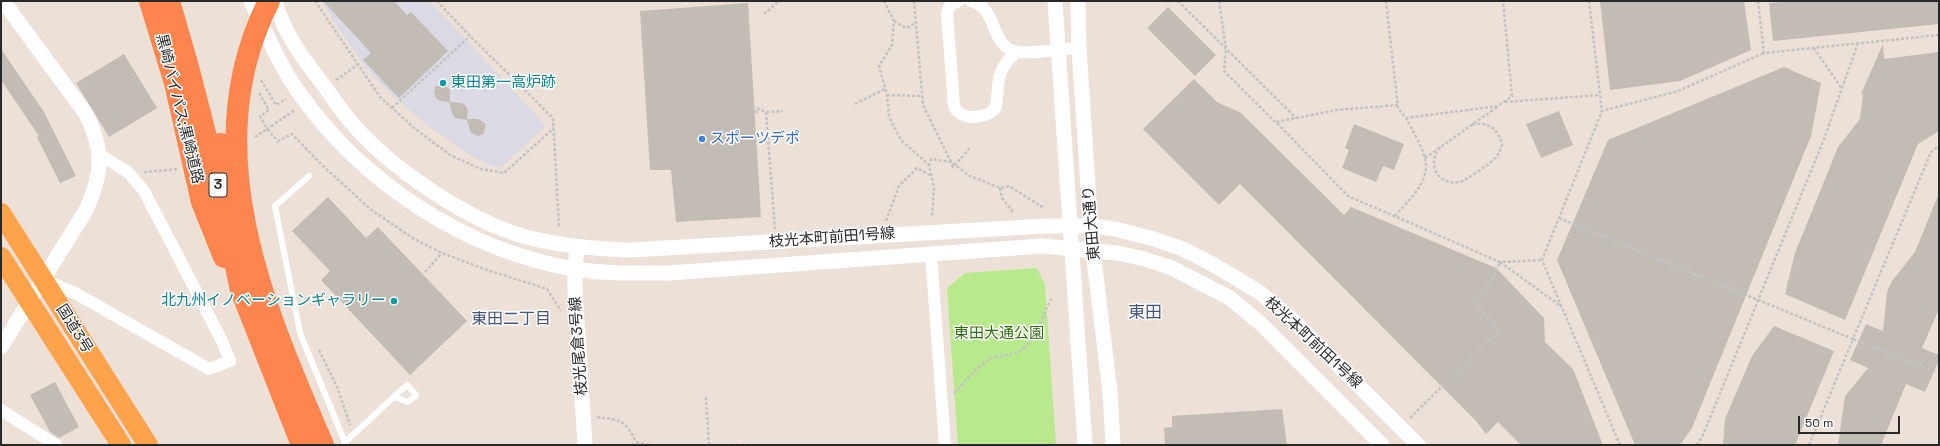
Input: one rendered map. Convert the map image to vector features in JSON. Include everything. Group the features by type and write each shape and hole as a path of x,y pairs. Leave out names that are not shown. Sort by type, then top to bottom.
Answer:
{"highway":[{"name":"黒崎バイパス;黒崎道路","path":"150,1 175,83 202,202 214,236 255,328"},
{"name":"黒崎バイパス;黒崎道路","path":"168,1 188,67 222,199 241,252 287,362"},
{"path":"256,1 250,11 231,66 224,100 221,135 225,216 241,290 302,445"},
{"path":"269,1 255,32 239,95 236,127 236,161 239,194 259,284 287,362 323,445"},
{"name":"国道3号","path":"1,213 148,445"},
{"name":"国道3号","path":"1,257 120,445"}],"street":[{"path":"1,347 86,210 94,193 99,174 99,154 96,135 86,114 3,1"},
{"name":"枝光本町前田1号線","path":"251,1 274,52 296,89 327,129 377,177 424,210 472,236 520,255 574,268 631,274 1042,246 1117,253 1145,259 1172,268 1230,298 1260,323 1382,445"},
{"name":"枝光本町前田1号線","path":"275,1 278,16 301,56 351,121 393,163 440,196 480,219 525,236 577,247 631,250 793,242 927,232 1069,225 1092,226 1154,239 1183,249 1214,265 1259,292 1294,321 1418,445"},
{"path":"959,1 950,5 947,13 954,106 959,114 967,116 987,116 994,111 996,107 999,75 1003,67 1016,52"},
{"path":"971,1 984,8 997,36 1004,45 1016,52 1079,48"},
{"name":"東田大通り","path":"1055,1 1085,445"},
{"name":"東田大通り","path":"1078,1 1079,48 1093,251 1110,392 1113,445"},
{"path":"43,280 75,293 209,369 230,361 222,341 144,191 129,173 99,154"},
{"name":"枝光尾倉3号線","path":"577,247 574,268 585,445"},
{"path":"930,254 945,445"},
{"path":"1,410 56,445"}],"lane":[{"path":"309,176 275,206 300,333 345,444 394,397"}],"path":[{"path":"315,1 380,97 413,127 450,155 481,169 504,173 554,128"},
{"path":"438,1 470,36 553,118 559,228"},
{"path":"764,14 779,1"},
{"path":"884,1 894,21 892,45 879,66 887,95 888,117 901,140 929,164 932,176 917,168 899,186 886,221"},
{"path":"1178,1 1296,118"},
{"path":"1219,1 1226,49 1224,71 1348,196 1500,262 1562,308"},
{"path":"1386,1 1398,105 1406,118 1425,158 1425,173 1419,187 1395,216"},
{"path":"1425,158 1512,96 1503,1"},
{"path":"1589,1 1602,111 1542,260 1620,445"},
{"path":"1758,1 1764,53"},
{"path":"894,21 906,28 916,23"},
{"path":"1602,111 1678,91 1764,53 1939,35"},
{"path":"392,108 470,36"},
{"path":"1697,445 1703,435 1824,139 1858,43"},
{"path":"1814,48 1842,89"},
{"path":"257,82 260,79 276,105 287,99"},
{"path":"855,104 885,89"},
{"path":"257,90 269,110 260,116 267,129 278,141 292,134 320,164 370,209 414,239 442,253 487,270 547,289 563,315"},
{"path":"887,95 922,96"},
{"path":"1504,102 1600,96"},
{"path":"1276,122 1337,110 1398,105"},
{"path":"1406,118 1498,106"},
{"path":"756,113 754,107 766,112 783,111"},
{"path":"766,112 775,230"},
{"path":"1440,147 1435,156 1435,169 1438,175 1448,182 1460,182 1496,158 1502,144 1498,133 1489,125 1480,123 1472,125"},
{"path":"251,140 267,129"},
{"path":"1809,445 1931,152 1939,146"},
{"path":"932,217 934,188 929,164 931,159 951,162 953,167 970,148"},
{"path":"129,173 180,169"},
{"path":"1000,188 1002,198 1013,212"},
{"path":"1559,218 1936,372"},
{"path":"425,272 442,253"},
{"path":"1500,262 1542,260"},
{"path":"1406,423 1499,330 1475,304 1485,293 1500,262"},
{"path":"953,395 979,367 991,359 1011,355 1024,347 1036,332 1052,298"},
{"path":"706,397 709,445"},
{"path":"593,416 618,419 630,429 636,442"},
{"path":"632,445 636,442 649,445"},
{"path":"731,445 749,445"}],"shaded area":[{"name":"東田第一高炉跡","path":"321,1 430,1 546,126 500,168 488,164 467,153 427,125 394,97 367,69"}],"green space":[{"name":"東田大通公園","path":"1037,268 1045,285 1056,445 958,445 947,288 965,273"}],"building":[{"path":"323,1 394,1 407,15 411,12 448,51 399,98 363,60 371,53"},
{"path":"1600,1 1744,1 1751,50 1680,81 1610,90"},
{"path":"1790,1 1939,1 1939,24 1773,41 1769,3"},
{"name":"スポーツデポ","path":"748,3 761,217 676,222 671,170 650,170 640,11"},
{"path":"1168,7 1216,55 1195,76 1147,28"},
{"path":"1883,44 1884,59 1939,52 1939,131 1918,144 1845,320 1785,294 1795,253 1838,147 1860,119 1863,94 1861,94"},
{"path":"1,49 44,112 76,176 60,183 37,137 39,136 1,80"},
{"path":"124,54 157,108 109,137 76,83"},
{"path":"1784,67 1821,83 1811,136 1692,428 1680,445 1635,445 1557,260 1608,140"},
{"path":"1194,79 1217,102 1241,113 1344,215 1351,207 1496,268 1544,318 1545,342 1573,369 1603,445 1521,445 1498,422 1486,434 1476,421 1240,184 1219,205 1143,129"},
{"path":"441,85 446,86 450,90 450,102 440,101 436,98 434,93 435,87"},
{"path":"449,102 461,103 465,105 468,110 467,119 478,119 485,124 483,134 478,136 471,133 467,120 455,118"},
{"path":"1559,111 1573,145 1541,158 1526,124"},
{"path":"1354,124 1404,144 1394,170 1383,166 1376,182 1342,168 1349,150 1345,148"},
{"path":"1939,193 1939,309 1922,348 1939,355 1939,360 1925,392 1906,384 1881,445 1838,445 1845,396 1868,368 1850,360 1866,324 1883,331 1887,292 1892,281 1915,252"},
{"name":"北九州イノベーションギャラリー","path":"328,197 366,238 378,227 467,321 410,375 321,280 330,271 292,231"},
{"path":"1774,326 1834,351 1795,445 1723,445 1725,419 1752,356"},
{"path":"55,382 79,427 59,438 50,432 30,395"},
{"path":"1282,409 1287,445 1165,445 1164,428 1172,427 1172,416"}],"place":[{"name":"東田第一高炉跡","path":"443,83"},
{"name":"スポーツデポ","path":"702,139"},
{"name":"北九州イノベーションギャラリー","path":"394,301"}],"district":[{"name":"東田","path":"1145,313"},
{"name":"東田二丁目","path":"511,320"}]}
